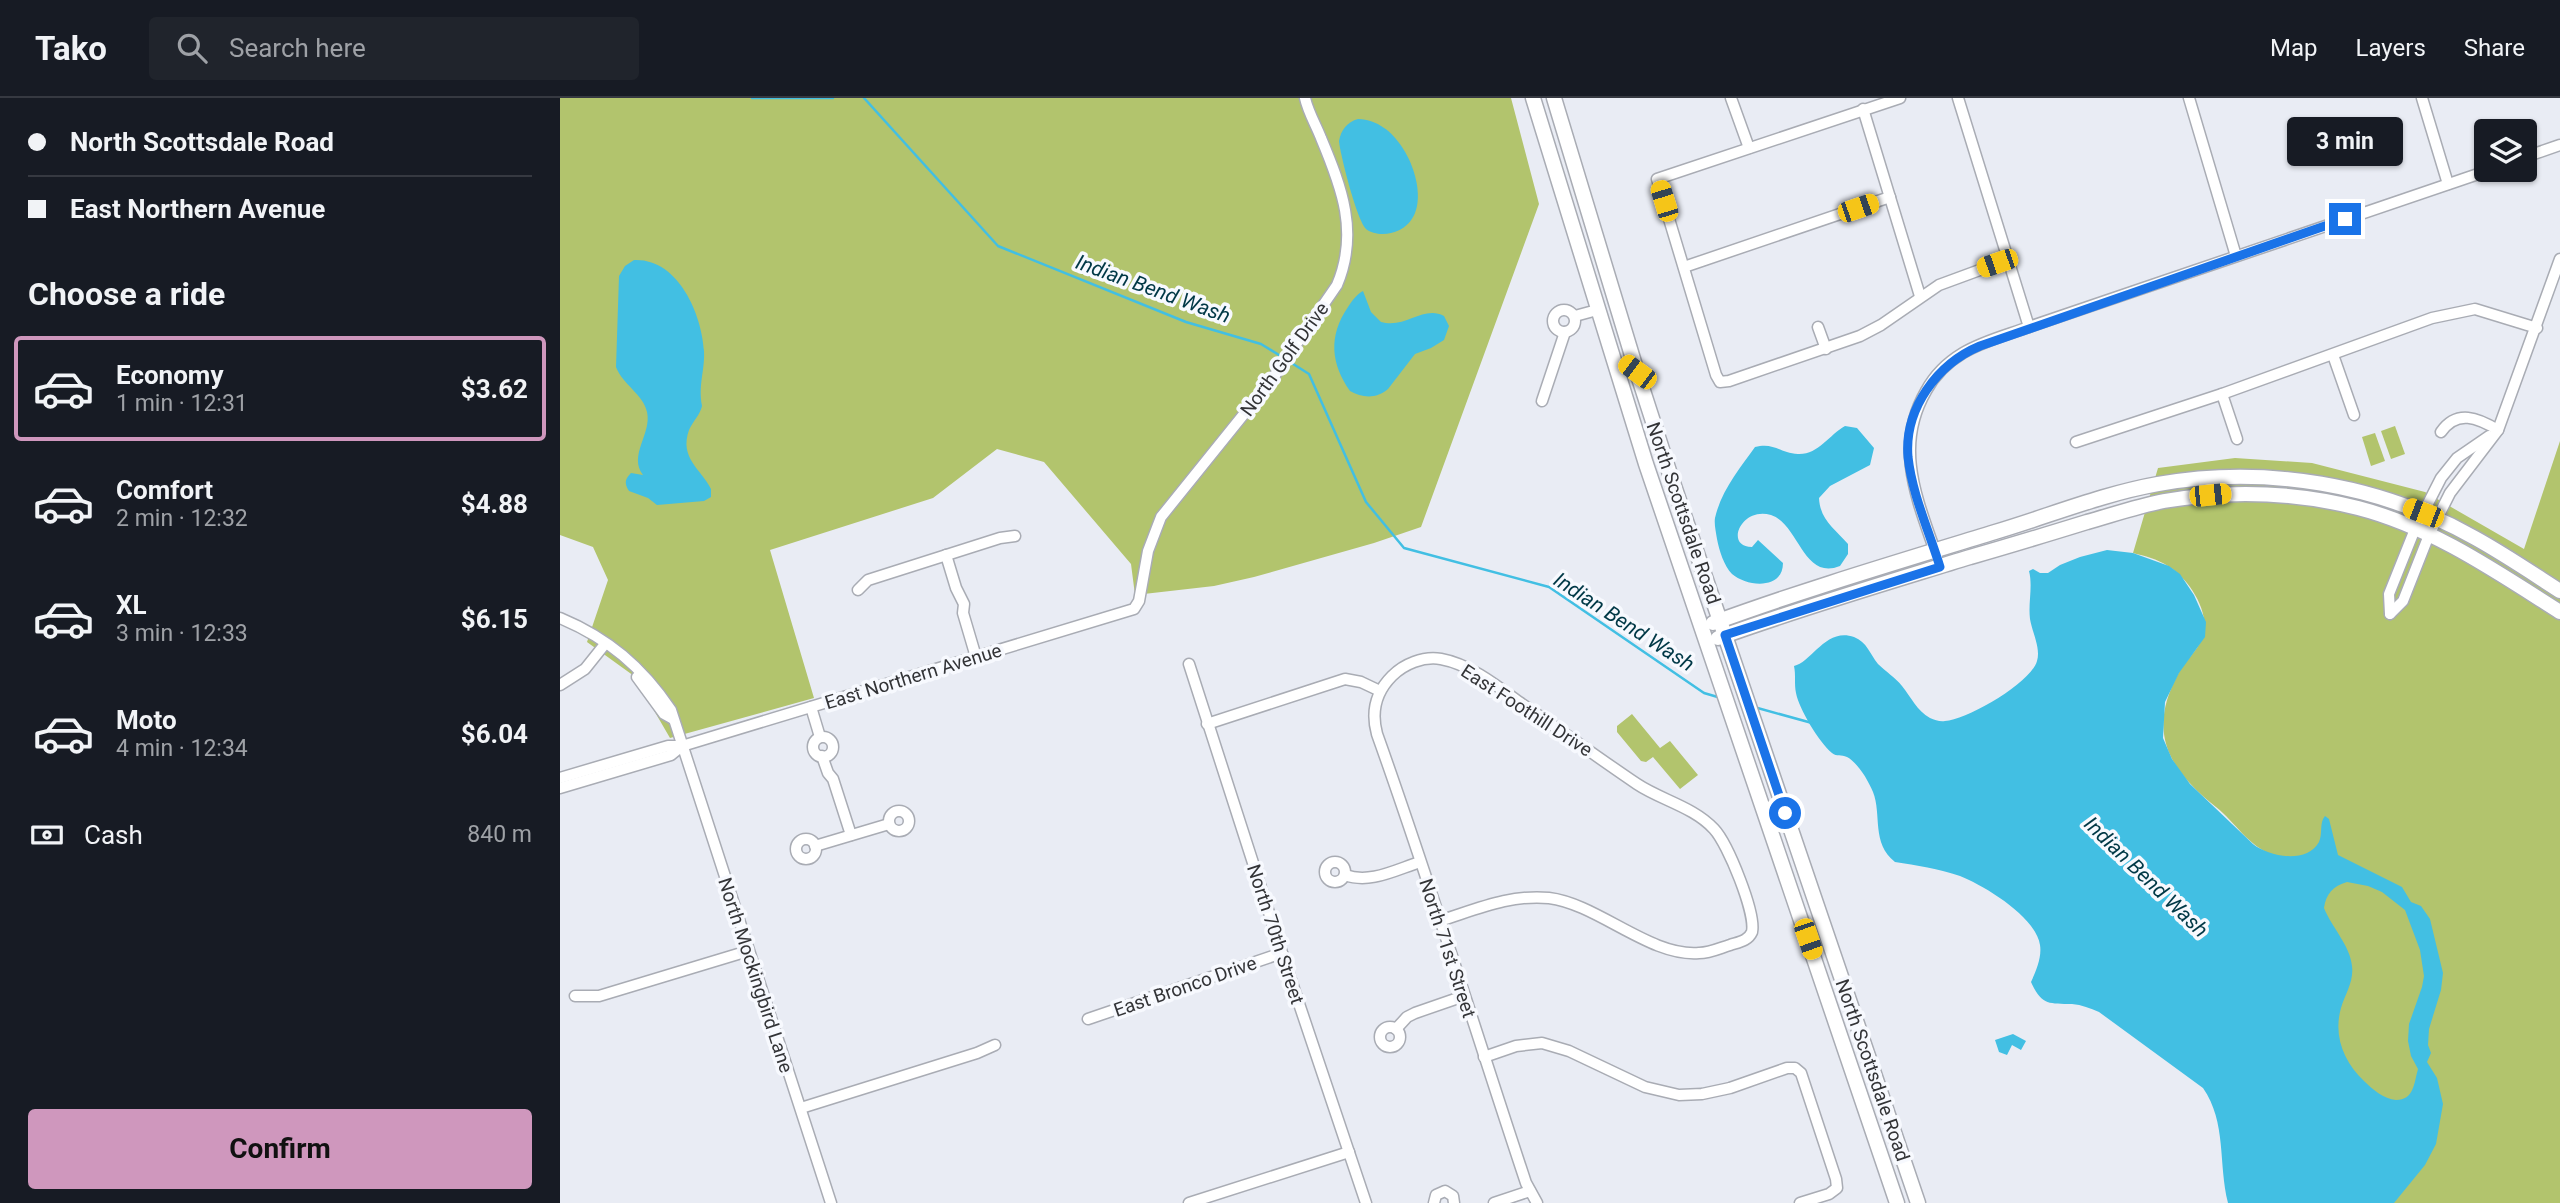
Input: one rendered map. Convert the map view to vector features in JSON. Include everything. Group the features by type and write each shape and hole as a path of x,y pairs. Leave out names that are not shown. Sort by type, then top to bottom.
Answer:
{"main road":[{"name":"North Scottsdale Road","path":"1533,98 1646,464 1897,1203"},
{"name":"North Scottsdale Road","path":"1554,98 1637,372 1918,1203"},
{"path":"1595,233 1597,271 1602,292 1597,310 1610,319 1625,363 1637,372"},
{"path":"1706,638 1720,621 2077,506 2155,485 2227,477 2281,478 2362,492 2430,516 2474,537 2560,591"},
{"path":"2226,493 2227,477"},
{"path":"1706,638 1725,635 1940,567 2161,502 2226,493 2284,496 2359,508 2430,535 2473,557 2560,612"}],"street":[{"name":"North Golf Drive","path":"1139,601 1148,551 1161,517 1273,378 1337,285 1346,261 1349,236 1336,175 1305,98"},
{"path":"1731,98 1749,148"},
{"path":"1900,98 1657,179 1720,382 1826,349 1871,331 1920,296 1948,281 2007,260"},
{"path":"1958,98 2029,327"},
{"path":"2189,98 2236,256"},
{"path":"2422,98 2448,184"},
{"path":"1863,109 1920,296"},
{"path":"2537,153 2560,145"},
{"path":"1940,567 1918,499 1908,455 1909,439 1916,410 1931,381 1954,359 2029,327 2474,175"},
{"path":"1684,267 1890,197"},
{"path":"2430,516 2430,535 2403,601 2390,614 2389,594 2415,529 2450,493 2498,430 2560,259"},
{"path":"1565,332 1555,328 1555,314 1565,309 1575,316"},
{"path":"2076,442 2222,394 2432,318 2475,309 2537,328"},
{"path":"1575,316 1597,310"},
{"path":"1542,401 1565,332 1575,326 1575,316"},
{"path":"1818,327 1826,349"},
{"path":"2333,355 2354,415"},
{"path":"2222,394 2238,439"},
{"path":"2441,432 2447,422 2463,418 2480,419 2498,430"},
{"path":"858,590 868,580 1015,536"},
{"path":"946,555 956,588 958,606 963,613 976,657"},
{"name":"East Northern Avenue","path":"682,746 1127,612 1134,609 1139,601"},
{"name":"North Mockingbird Lane","path":"560,618 628,658 654,685 671,710 831,1203"},
{"path":"560,685 586,669 605,644"},
{"name":"East Foothill Drive","path":"1380,691 1395,672 1420,660 1441,659 1463,666 1499,687 1638,785 1704,820 1719,835 1730,854 1752,919 1752,932 1745,940 1711,951 1679,953 1572,905 1558,900 1531,897 1505,900 1439,922"},
{"name":"North 70th Street","path":"1189,664 1366,1203"},
{"path":"1207,724 1345,679 1361,682 1380,691"},
{"name":"North 71st Street","path":"1380,691 1374,715 1375,727 1484,1057 1530,1191 1537,1203"},
{"path":"811,707 820,737 827,737 832,742 833,748 826,755 835,771 834,779 851,835"},
{"path":"560,778 668,746 682,746"},
{"path":"560,788 671,755 682,746"},
{"path":"815,846 889,824"},
{"path":"1345,875 1356,879 1370,878 1420,862"},
{"path":"575,996 599,996 748,951"},
{"name":"East Bronco Drive","path":"1088,1019 1282,953"},
{"path":"1396,1029 1415,1013 1464,996"},
{"path":"1484,1057 1516,1046 1542,1043 1569,1051 1645,1087 1679,1095 1714,1092 1787,1068 1795,1068 1801,1073 1837,1188 1829,1194 1801,1203"},
{"path":"800,1108 977,1054 995,1045"},
{"path":"1189,1203 1349,1152"},
{"path":"1494,1203 1530,1191"},
{"path":"1434,1203 1436,1195 1445,1192 1453,1196 1454,1203"}],"green space":[{"path":"560,98 1511,98 1539,204 1421,527 1254,577 1214,586 1135,595 1131,564 1044,462 997,449 933,498 770,550 814,698 670,738 634,676 587,642 608,580 593,547 560,535"},
{"path":"2395,426 2405,454 2391,459 2381,431"},
{"path":"2375,433 2385,461 2371,466 2362,437"},
{"path":"2560,441 2560,1203 2330,1203 2273,855 2256,846 2199,793 2175,764 2167,748 2164,714 2169,695 2180,670 2200,643 2204,622 2192,589 2176,572 2160,561 2133,553 2158,468 2235,458 2312,463 2425,492 2524,549"},
{"path":"1632,714 1660,748 1670,741 1698,775 1680,789 1653,757 1646,762 1641,761 1617,732 1617,726"}],"water":[{"path":"1358,119 1378,124 1389,131 1408,157 1417,183 1417,208 1412,219 1404,227 1391,233 1378,234 1366,229 1358,214 1350,187 1339,141 1345,127"},
{"path":"634,260 650,262 675,278 693,305 698,321 704,351 702,406 689,430 687,448 692,462 711,489 711,497 704,501 657,505 648,498 629,491 626,486 626,479 631,473 643,475 638,460 648,420 642,400 616,367 619,276 625,266"},
{"path":"1363,291 1371,312 1381,322 1398,322 1436,313 1444,316 1449,326 1444,340 1415,354 1388,389 1379,395 1359,395 1350,391 1339,371 1334,350 1337,329 1342,318 1353,300"},
{"path":"1845,426 1857,428 1874,448 1870,465 1830,486 1819,498 1825,518 1848,544 1848,554 1840,566 1818,566 1809,559 1780,520 1771,515 1760,514 1744,521 1738,535 1739,541 1752,547 1758,540 1783,563 1781,572 1771,582 1763,584 1746,582 1732,574 1721,553 1715,518 1726,489 1755,447 1767,446 1792,453 1805,453 1817,448"},
{"path":"2107,550 2133,553 2169,566 2180,574 2194,595 2206,622 2205,637 2179,673 2165,702 2163,738 2172,759 2190,784 2253,844 2278,855 2297,856 2313,849 2319,842 2325,816 2329,819 2338,855 2402,887 2411,902 2421,906 2430,919 2443,973 2441,990 2429,1029 2428,1045 2431,1053 2427,1062 2437,1078 2443,1104 2436,1144 2425,1165 2394,1203 2228,1203 2216,1115 2203,1088 2099,1012 2079,1005 2052,1003 2043,999 2031,982 2040,954 2036,934 2008,904 1960,876 1895,862 1880,838 1876,801 1865,777 1851,760 1834,754 1827,748 1801,708 1795,690 1794,666 1827,641 1844,635 1862,642 1878,664 1930,718 1941,721 1955,719 1997,699 2023,680 2037,661 2037,645 2030,619 2029,571 2033,569 2048,573 2080,557","holes":["2347,882 2382,892 2405,910 2420,950 2424,976 2409,1024 2408,1041 2411,1056 2418,1069 2410,1094 2396,1100 2383,1096 2357,1074 2346,1057 2339,1038 2339,1018 2350,983 2352,966 2348,951 2324,908 2328,895 2338,886"]},
{"path":"2013,1034 2026,1041 2021,1050 2012,1045 2007,1055 1999,1052 1995,1040"}],"waterway":[{"name":"Indian Bend Wash","path":"752,98 833,98"},
{"name":"Indian Bend Wash","path":"864,98 998,246 1186,322 1261,344 1284,358"},
{"name":"Indian Bend Wash","path":"1290,362 1309,374 1366,502 1404,548 1549,587 1704,693 1721,698"},
{"name":"Indian Bend Wash","path":"1754,707 1812,723"}],"route":[{"path":"1785,813 1725,635 1940,567 1918,499 1908,455 1916,410 1931,381 1964,352 2029,327 2345,219"}]}
